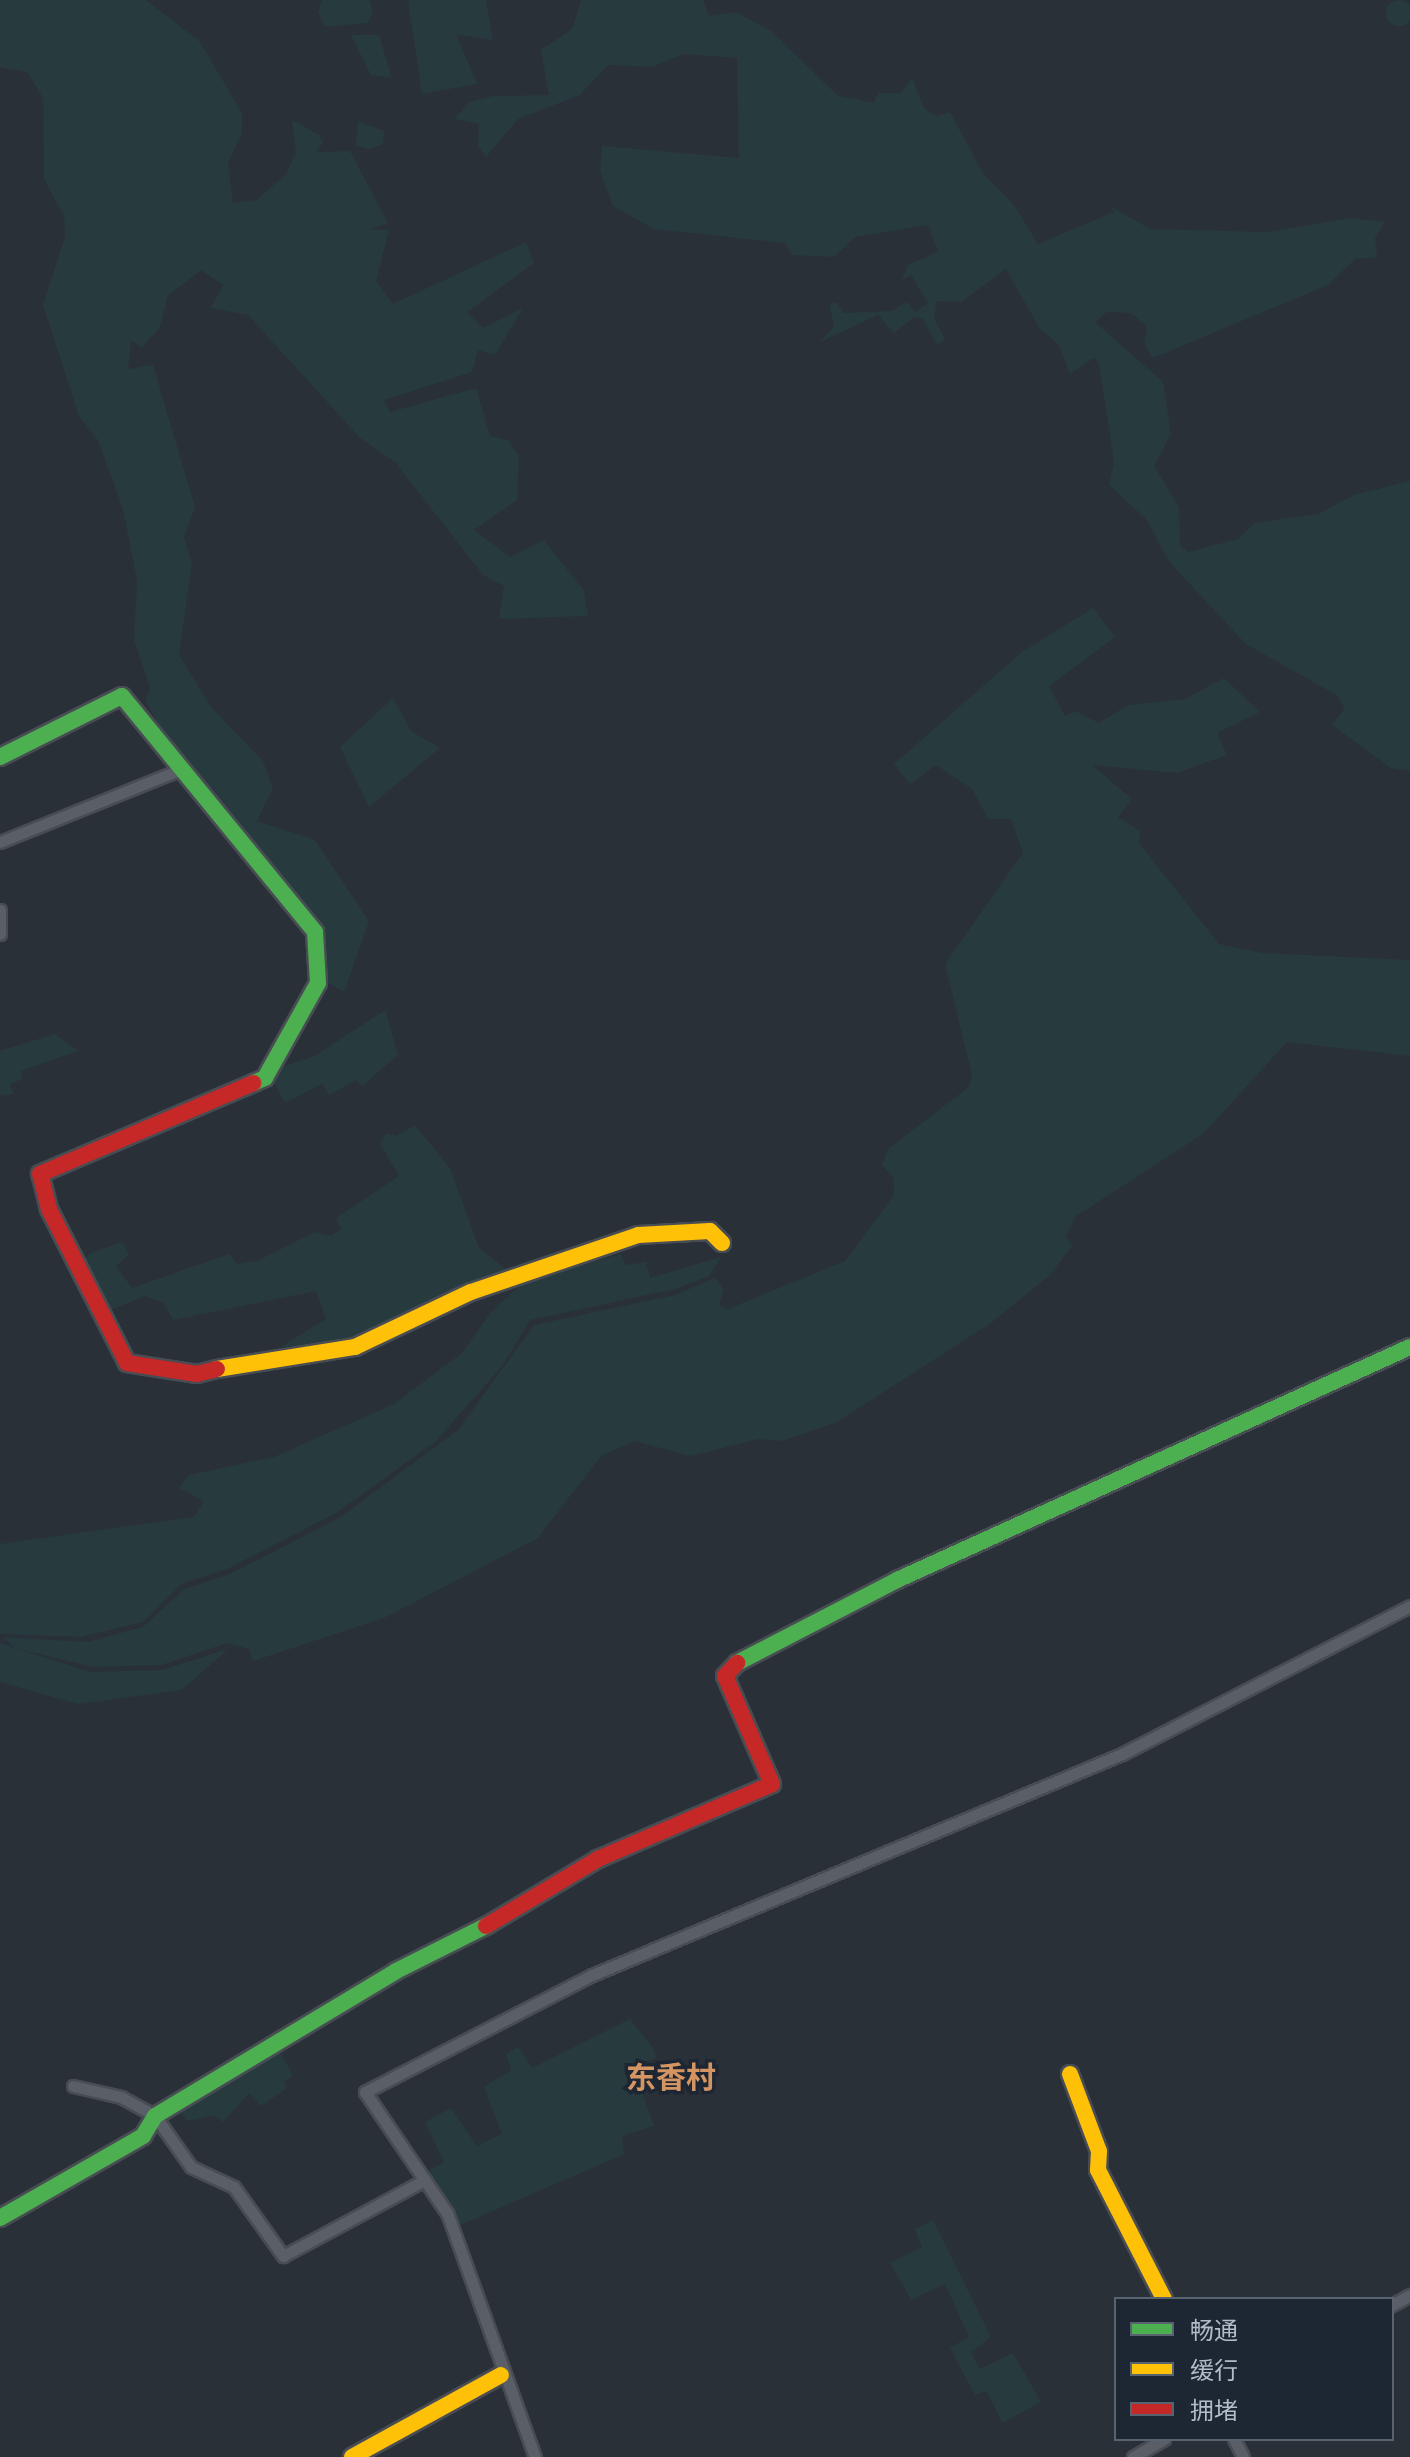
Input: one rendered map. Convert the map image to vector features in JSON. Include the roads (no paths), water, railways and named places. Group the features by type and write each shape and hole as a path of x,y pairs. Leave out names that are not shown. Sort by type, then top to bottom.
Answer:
{"street":[{"path":"0,757 122,696 179,770 315,932 321,955 318,983 265,1078 40,1174 49,1209 127,1363 197,1374 296,1351 355,1347 471,1292 638,1235 710,1231 722,1243"},
{"path":"0,842 179,770"},
{"path":"0,910 0,934"},
{"path":"0,2218 143,2136 155,2116 396,1971 529,1904 564,1877 772,1784 725,1676 733,1665 897,1580 1410,1347"},
{"path":"535,2457 501,2375 447,2213 365,2092 592,1975 1122,1754 1410,1606"},
{"path":"1070,2074 1099,2151 1098,2170 1163,2297"},
{"path":"73,2086 121,2097 155,2116 191,2167 234,2187 283,2256 425,2180"},
{"path":"352,2457 501,2375"},
{"path":"1133,2457 1161,2441"}],"district":[{"name":"东香村","path":"671,2078"}]}
